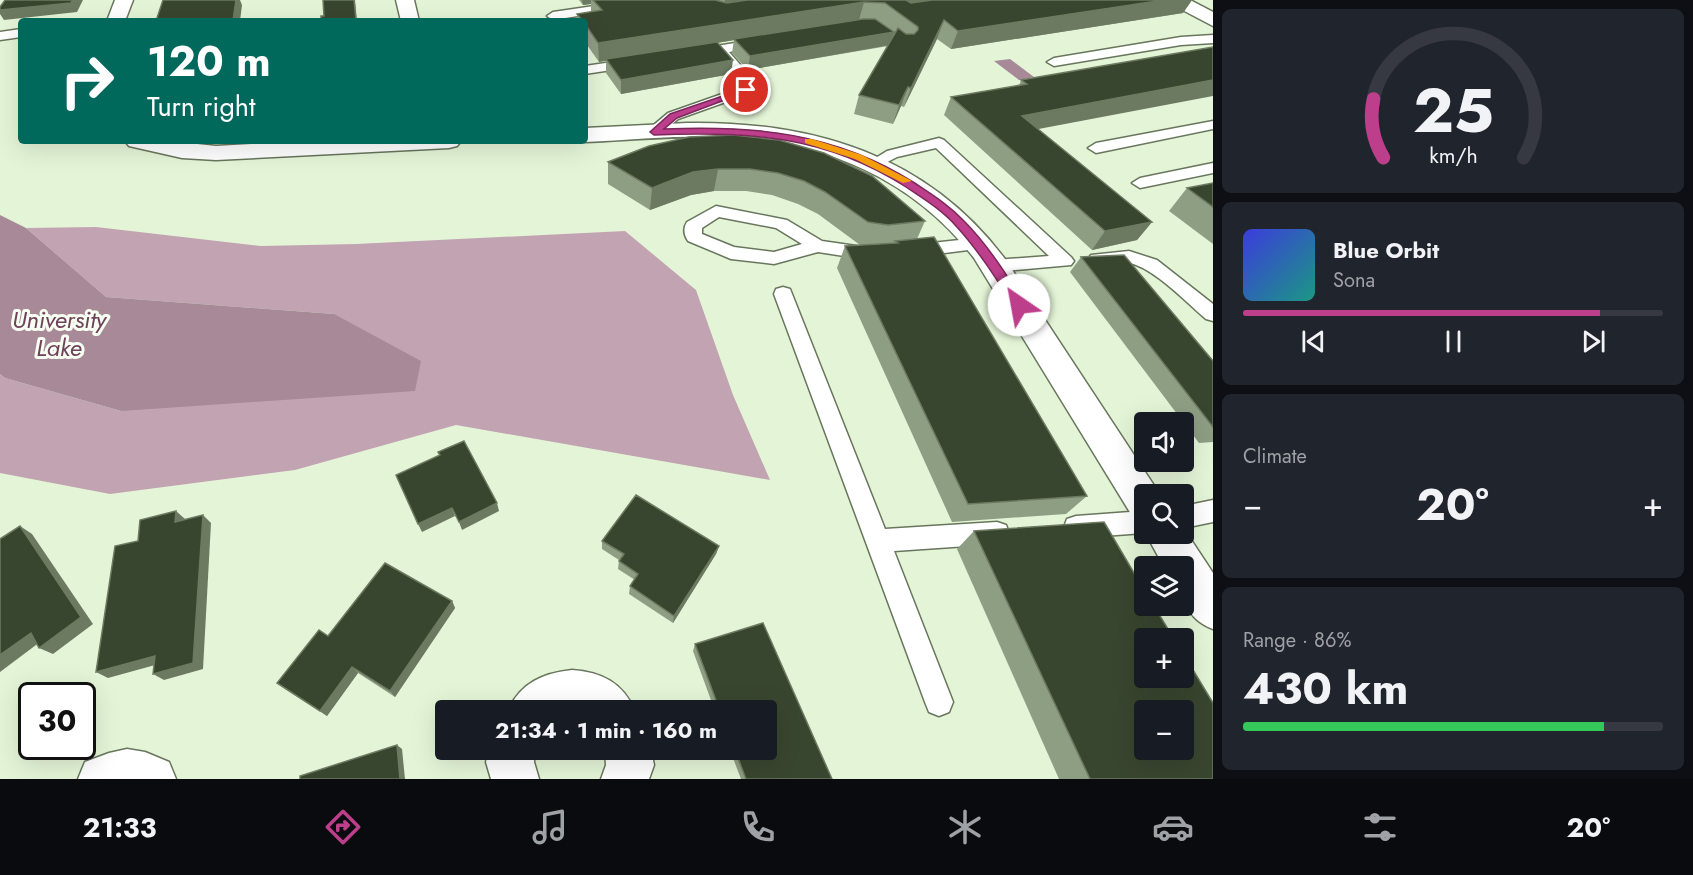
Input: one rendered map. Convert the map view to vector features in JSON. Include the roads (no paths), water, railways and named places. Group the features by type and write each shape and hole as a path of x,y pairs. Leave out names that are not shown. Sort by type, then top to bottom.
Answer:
{"street":[{"path":"117,18 124,0"},
{"path":"405,0 409,18"},
{"path":"1177,0 1213,20"},
{"path":"588,135 717,129 786,136 823,145 874,164 912,184 938,202 961,224 986,255 1134,486"},
{"path":"150,144 182,151 216,153 377,144"},
{"path":"1171,544 1213,609"},
{"path":"540,700 573,690 604,700"},
{"path":"510,760 515,779"},
{"path":"625,779 629,760"},
{"path":"102,779 117,774 137,772 152,779"}],"lane":[{"path":"553,16 658,0"},
{"path":"0,36 18,33"},
{"path":"1054,62 1181,41 1213,39"},
{"path":"686,55 778,40"},
{"path":"654,132 673,116 746,90 745,78 720,50"},
{"path":"588,70 642,61"},
{"path":"1096,148 1213,125"},
{"path":"874,164 892,154 939,143 1065,261"},
{"path":"1140,183 1213,168"},
{"path":"818,246 774,258 731,253 694,237 693,226 716,211 781,224 818,246 879,256 896,253 986,255 1065,261 1129,257 1151,264 1213,314"},
{"path":"783,294 939,702"},
{"path":"1194,515 1213,511"},
{"path":"1054,529 1134,523"},
{"path":"878,541 1019,531"}],"water":[{"path":"1010,59 1034,77 1019,80 994,61"},
{"name":"University Lake","path":"0,215 26,228 106,297 334,314 421,361 415,391 121,411 5,378 0,374"}]}
